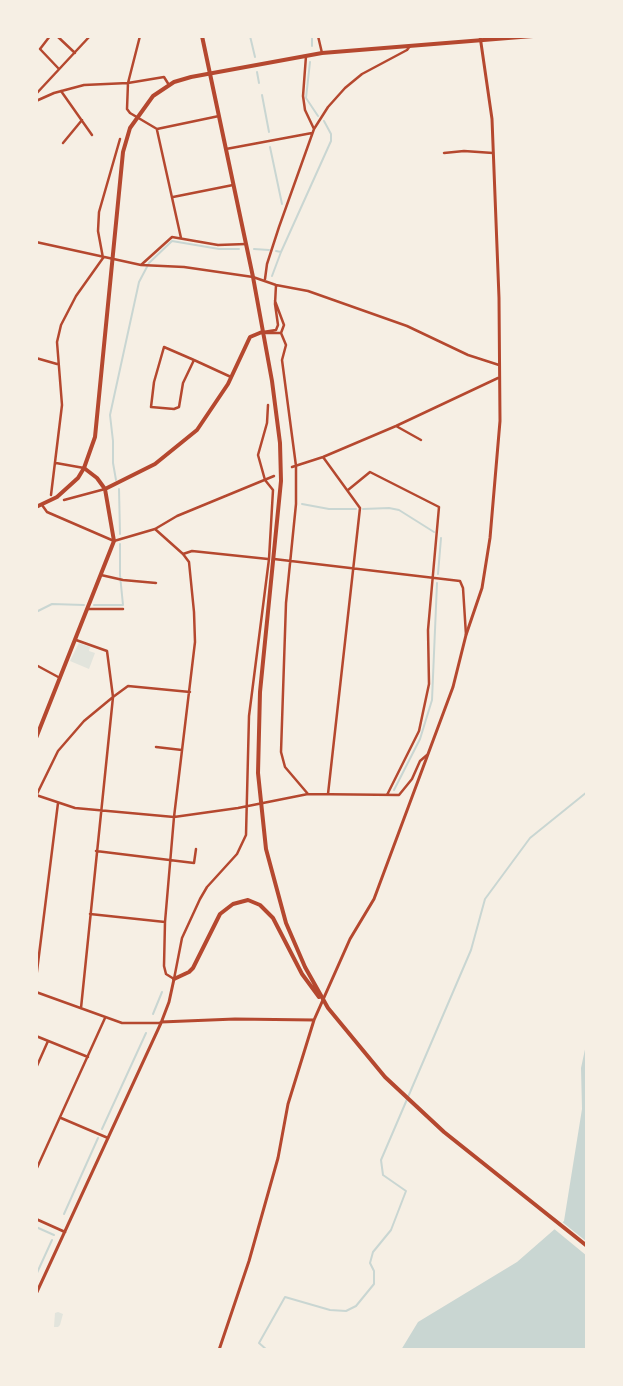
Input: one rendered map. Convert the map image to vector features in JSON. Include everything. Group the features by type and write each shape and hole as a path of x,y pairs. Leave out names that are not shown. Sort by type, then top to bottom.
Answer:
{"main road":[{"path":"202,36 253,277 280,443 281,481 277,533 258,719 258,773 262,825 271,873 286,923 305,967 328,1008"},
{"path":"36,507 68,489 84,468 95,437 123,152 130,128 153,96 169,85 191,77 306,55 480,38 487,40 533,36"},
{"path":"105,489 155,464 197,430 216,405 250,337 262,332"},
{"path":"36,738 114,541 105,489 97,478 84,468"},
{"path":"174,980 189,972 216,919 233,904 248,900 265,909 273,918 302,974 368,1059 444,1132 587,1246"}],"street":[{"path":"50,36 40,49 59,69"},
{"path":"57,36 75,53"},
{"path":"36,94 90,36"},
{"path":"140,36 128,83 126,109 157,129 219,116"},
{"path":"318,36 322,53"},
{"path":"219,1350 249,1261 278,1158 288,1104 314,1020 350,939 374,899 453,688 466,636 482,588 490,538 500,421 498,378 499,298 492,119 480,38"},
{"path":"266,280 267,264 314,129 328,107 345,88 362,74 407,50 411,45"},
{"path":"306,55 303,96 305,110 314,129"},
{"path":"36,101 84,84 128,83 164,78 169,85"},
{"path":"61,91 92,135"},
{"path":"63,144 82,120"},
{"path":"157,129 181,238"},
{"path":"226,149 312,133"},
{"path":"52,495 62,405 57,364 57,342 61,325 76,296 103,258 98,231 99,212 120,139"},
{"path":"444,153 464,151 493,153"},
{"path":"173,197 233,185"},
{"path":"143,265 172,237 218,245 246,244"},
{"path":"36,242 103,258 143,265 184,267 253,277 276,285 308,291 362,312 407,326 468,355 499,365"},
{"path":"262,332 277,328 274,299 276,285"},
{"path":"274,299 284,325 281,333 286,345 282,360 294,467 296,504 286,603 281,752 285,767 308,794"},
{"path":"262,332 281,333"},
{"path":"194,360 183,383 179,407 174,410 150,407 154,382 164,347 194,360 231,377"},
{"path":"36,358 57,364"},
{"path":"294,467 323,457 396,426 498,378"},
{"path":"36,1294 161,1022 169,1002 182,938 200,899 242,847 247,824 249,716 269,559 273,490 265,480 258,455 267,423 268,405"},
{"path":"396,426 421,440"},
{"path":"323,457 360,508 328,794"},
{"path":"56,463 84,468"},
{"path":"348,490 370,472 439,507 428,630 429,684 425,707 417,736 387,795"},
{"path":"42,505 47,512 114,541 154,529 177,516 274,476"},
{"path":"64,500 105,489"},
{"path":"154,529 183,554 189,562 194,612 195,642 174,817 165,922 164,966 166,974 174,980"},
{"path":"183,554 192,551 460,581 466,636"},
{"path":"101,575 121,580 156,583"},
{"path":"88,609 123,609"},
{"path":"76,640 107,651 114,697 96,851 81,1008"},
{"path":"36,665 60,678"},
{"path":"190,692 128,686 84,720 58,751 36,796 58,803 102,810 174,817 247,806 308,794 399,795 412,779 420,761 430,752"},
{"path":"156,747 182,750"},
{"path":"36,979 58,803"},
{"path":"96,851 194,863 196,849"},
{"path":"90,914 165,922"},
{"path":"36,992 122,1023 314,1020"},
{"path":"37,1169 105,1018"},
{"path":"36,1036 88,1057"},
{"path":"36,1068 48,1041"},
{"path":"61,1118 108,1138"},
{"path":"36,1219 65,1232"}],"shaded area":[{"path":"79,643 90,647 89,651 95,653 89,669 70,661"},
{"path":"587,1040 587,1350 401,1350 418,1322 517,1262 564,1221 582,1109 581,1068"},
{"path":"55,1313 63,1314 60,1325 54,1327"}],"pier":[{"path":"561,1221 587,1242 587,1256 553,1228"}],"waterway":[{"path":"250,36 255,57"},
{"path":"312,36 312,46"},
{"path":"310,62 306,98 318,116"},
{"path":"257,72 259,83"},
{"path":"262,95 269,132"},
{"path":"276,251 281,252 331,141 331,134 324,121"},
{"path":"270,147 282,204"},
{"path":"116,480 110,415 139,282 149,263 172,241 219,249 239,249"},
{"path":"254,249 269,250"},
{"path":"272,276 281,252"},
{"path":"119,489 120,534"},
{"path":"302,504 329,509 356,509"},
{"path":"363,509 389,508 399,510 434,532"},
{"path":"438,574 441,538"},
{"path":"94,605 123,605 120,575 120,544"},
{"path":"394,790 420,739 432,700 437,583"},
{"path":"36,612 52,604 84,605"},
{"path":"267,1350 259,1343 285,1297 330,1310 346,1311 356,1306 374,1284 374,1271 370,1263 373,1252 391,1230 406,1191 383,1175 381,1160 471,950 485,899 530,838 587,792"},
{"path":"153,1014 162,992"},
{"path":"102,1129 146,1033"},
{"path":"64,1214 98,1138"},
{"path":"36,1227 54,1235"},
{"path":"36,1275 52,1240"}]}
